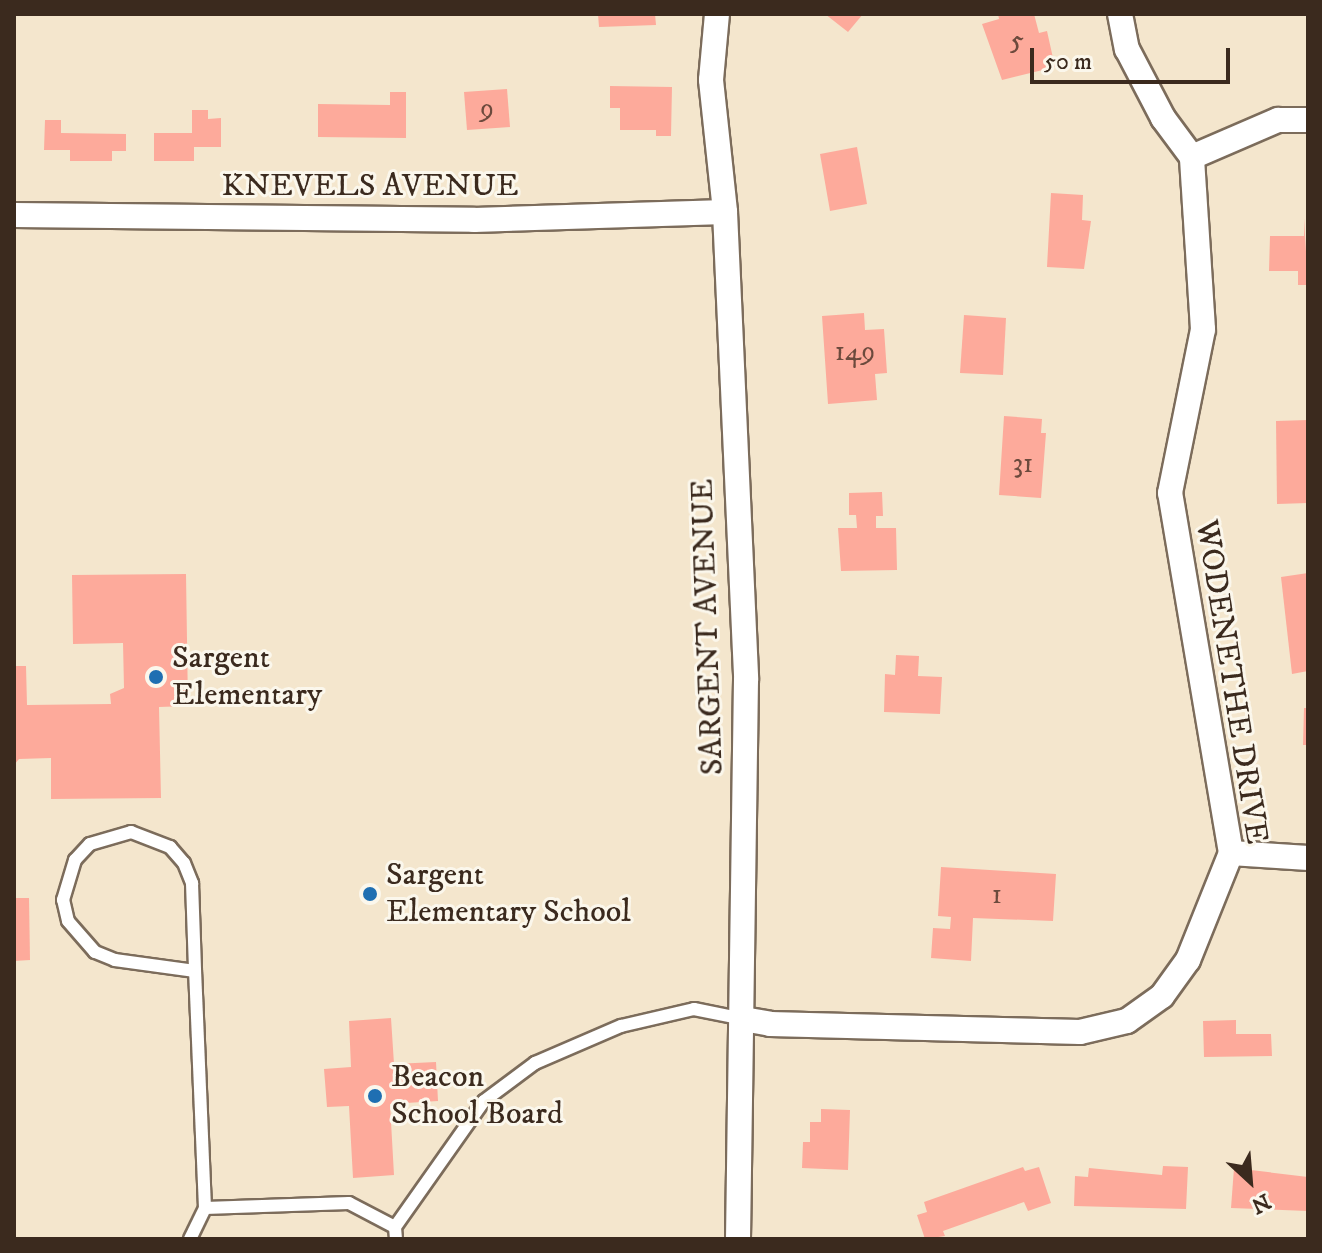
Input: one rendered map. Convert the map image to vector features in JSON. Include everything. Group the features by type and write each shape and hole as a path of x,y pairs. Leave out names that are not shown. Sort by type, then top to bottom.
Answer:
{"street":[{"name":"SARGENT AVENUE","path":"717,14 711,80 725,212 746,680 738,1239"},
{"path":"1120,14 1127,49 1163,118 1192,157 1278,120 1308,120"},
{"name":"WODENETHE DRIVE","path":"743,1019 1080,1032 1127,1021 1162,996 1188,960 1231,853 1170,493 1203,329 1192,157"},
{"name":"KNEVELS AVENUE","path":"14,215 474,220 725,212"},
{"path":"1231,853 1308,858"}],"lane":[{"path":"190,1239 205,1208 192,883 184,863 170,847 131,832 90,844 75,860 63,900 78,939 115,960 195,971"},
{"path":"205,1208 349,1203 396,1233 484,1101 535,1063 621,1026 694,1009 743,1019"}],"building":[{"path":"598,14 655,14 656,25 599,27"},
{"path":"825,14 863,14 848,32"},
{"path":"998,14 1034,14 1039,33 1047,31 1055,67 1002,80 982,24 999,19"},
{"path":"610,86 672,87 671,136 656,136 656,130 620,130 620,108 610,108"},
{"path":"507,89 510,127 467,130 464,92"},
{"path":"390,92 406,92 406,138 318,137 318,104 390,105"},
{"path":"192,110 208,110 208,119 221,118 221,147 194,147 194,161 154,161 154,133 192,133"},
{"path":"45,120 61,120 61,133 126,134 126,151 112,151 112,161 70,161 70,150 44,150"},
{"path":"857,147 867,204 830,211 820,154"},
{"path":"1051,193 1083,195 1082,220 1091,221 1084,269 1047,267"},
{"path":"1304,218 1308,285 1298,285 1298,271 1269,271 1270,236 1304,236"},
{"path":"864,313 865,330 884,329 887,373 875,374 877,400 828,404 822,316"},
{"path":"964,315 1006,318 1003,375 960,373"},
{"path":"1004,416 1042,419 1041,433 1046,433 1041,498 999,495"},
{"path":"1308,420 1308,503 1277,504 1276,421"},
{"path":"882,492 883,516 876,516 876,528 896,528 897,570 841,571 838,528 857,528 856,515 849,515 849,493"},
{"path":"1308,573 1308,671 1292,674 1281,577"},
{"name":"Sargent Elementary","path":"186,574 188,706 159,707 161,798 51,799 51,758 19,759 14,765 14,666 26,666 27,705 111,704 110,694 124,688 123,643 73,644 72,575"},
{"path":"896,655 919,656 918,676 942,677 940,714 884,712 885,674 895,675"},
{"path":"1304,708 1308,708 1308,745 1303,745"},
{"path":"941,867 1056,874 1053,921 973,918 971,961 931,958 933,928 950,929 951,917 938,916"},
{"path":"14,898 29,898 30,960 14,961"},
{"path":"391,1018 394,1064 436,1062 438,1101 390,1104 394,1175 353,1178 349,1106 327,1107 324,1069 351,1067 349,1021"},
{"path":"1236,1020 1236,1034 1271,1034 1272,1056 1204,1057 1203,1021"},
{"path":"821,1109 850,1110 848,1170 802,1168 803,1142 810,1142 810,1122 821,1122"},
{"path":"1163,1166 1188,1167 1186,1209 1074,1206 1075,1176 1088,1177 1089,1168 1162,1175"},
{"path":"1023,1167 1025,1171 1039,1167 1051,1203 1028,1211 1024,1202 943,1231 945,1236 925,1239 917,1215 927,1212 924,1202"},
{"path":"1234,1168 1308,1177 1308,1211 1231,1208"}],"place":[{"name":"Sargent Elementary","path":"156,677"},
{"name":"Sargent Elementary School","path":"370,894"},
{"name":"Beacon School Board","path":"375,1096"}]}
